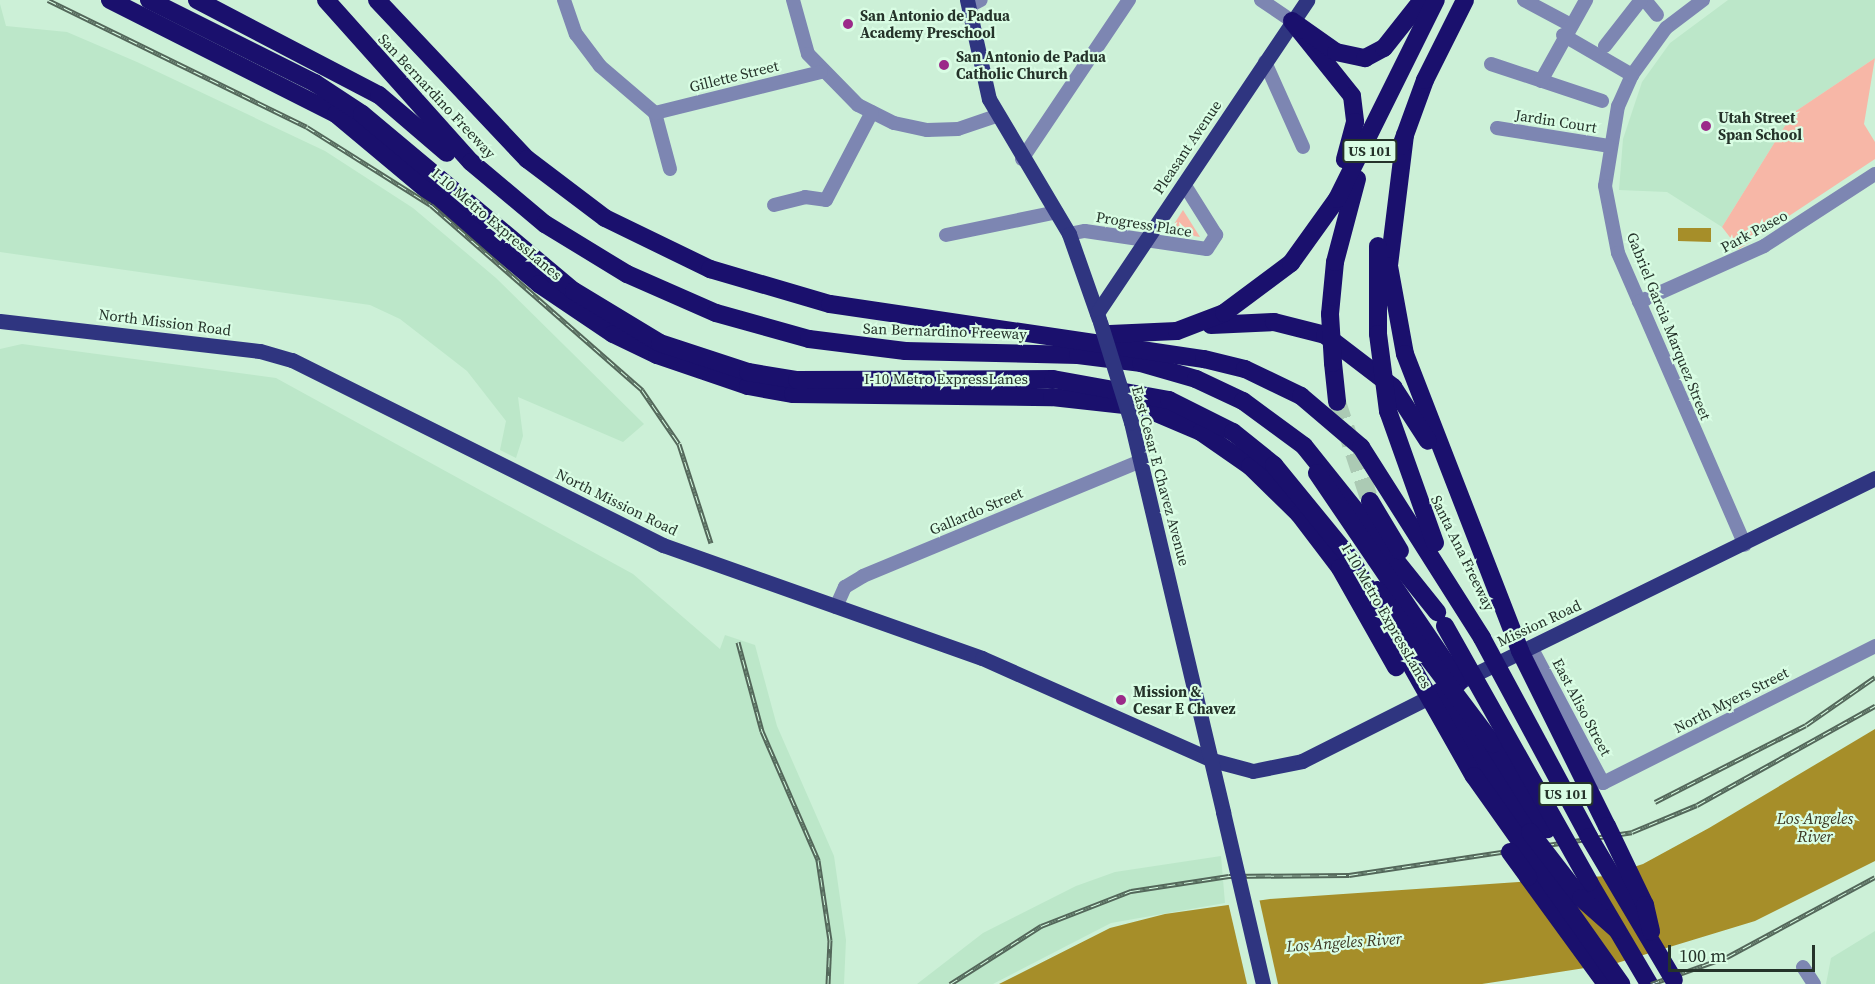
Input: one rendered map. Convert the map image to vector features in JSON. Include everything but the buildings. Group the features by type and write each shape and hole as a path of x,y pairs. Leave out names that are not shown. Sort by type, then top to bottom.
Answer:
{"highway":[{"name":"I-10 Metro ExpressLanes","path":"110,0 336,114 539,284 594,322 657,355 748,386 793,394 1052,397 1142,407 1201,432 1250,466 1345,563 1464,783 1606,984"},
{"name":"I-10 Metro ExpressLanes","path":"149,0 315,83 362,114 574,291 660,343 748,372 797,380 1053,379 1096,383 1169,400 1233,432 1275,465 1345,563 1474,776 1621,984"},
{"path":"197,0 379,95 524,221 601,273 706,318 777,332"},
{"name":"San Bernardino Freeway","path":"326,0 448,139 545,224 657,289 777,332 873,349 1045,353 1130,361 1196,379 1263,414 1321,463 1441,619"},
{"name":"San Bernardino Freeway","path":"377,0 527,159 605,218 710,268 830,304 1012,331"},
{"path":"1292,21 1343,56 1365,58 1384,48 1422,0"},
{"path":"1177,331 1224,313 1259,292 1312,239 1436,0"},
{"name":"US 101","path":"1337,402 1330,314 1335,262 1358,175 1445,0"},
{"name":"Santa Ana Freeway","path":"1465,0 1405,135 1378,248 1378,334 1388,411 1428,531 1482,638 1677,984"},
{"path":"1292,21 1344,81 1355,110 1349,150 1312,239"},
{"path":"1405,135 1391,232 1395,312 1405,354 1483,560"},
{"path":"1012,331 1132,335 1177,331 1240,320 1274,321 1325,335 1356,353 1393,387 1421,427 1646,905 1655,948"},
{"path":"1012,331 1204,358 1245,369 1301,396 1361,447 1482,638"},
{"path":"1263,414 1322,479 1458,682"},
{"name":"US 101","path":"1370,501 1441,619 1649,984"},
{"path":"1345,563 1421,645 1589,882"},
{"path":"1439,692 1530,832 1581,898 1617,930"}],"main road":[{"name":"Pleasant Avenue","path":"1099,318 1145,241 1307,0"},
{"name":"East Cesar E Chavez Avenue","path":"972,2 996,116 1069,234 1099,318 1131,423 1263,984"},
{"name":"North Mission Road","path":"0,321 260,351 292,360 663,546 982,658 1212,760"},
{"name":"Mission Road","path":"1212,760 1253,771 1285,768 1526,649 1745,545 1875,478"}],"street":[{"path":"564,0 576,34 600,66 655,113 670,169"},
{"path":"792,0 802,42 821,72 872,112 894,123 942,130 996,116"},
{"path":"1022,159 1129,0"},
{"path":"1261,0 1292,21"},
{"path":"1524,0 1632,75"},
{"path":"1541,81 1566,30 1586,0"},
{"path":"1605,46 1643,0 1656,15"},
{"name":"Gabriel Garcia Marquez Street","path":"1704,0 1666,28 1632,75 1610,146 1605,186 1610,219 1639,302 1745,545"},
{"path":"1265,62 1303,147"},
{"path":"1491,64 1602,101"},
{"name":"Gillette Street","path":"655,113 821,72"},
{"path":"774,205 805,197 826,200 872,112"},
{"name":"Jardin Court","path":"1497,128 1610,146"},
{"name":"Park Paseo","path":"1639,302 1764,246 1875,174"},
{"name":"Progress Place","path":"1069,234 1145,241 1198,250 1215,243 1216,235 1184,184"},
{"path":"946,235 1057,212"},
{"name":"Gallardo Street","path":"836,607 845,587 863,576 1140,461"},
{"name":"North Myers Street","path":"1603,783 1875,646"},
{"name":"East Aliso Street","path":"1526,649 1603,783"},
{"path":"1803,967 1814,984"}],"shaded area":[{"name":"Utah Street Span School","path":"1728,0 1875,0 1875,58 1793,113 1722,227 1667,192 1619,190 1623,139 1642,82 1670,43"},
{"path":"0,4 6,26 67,32 137,62 325,151 413,208 496,278 644,424 623,442 518,397 523,436 516,458 500,450 506,421 467,371 400,319 370,305 0,252"},
{"path":"1875,58 1864,124 1875,142 1875,159 1739,249 1722,227 1793,113"},
{"path":"1183,210 1200,237 1169,232"},
{"path":"22,344 276,378 633,574 720,649 725,635 755,645 777,726 834,856 846,940 844,984 0,984 0,349"},
{"path":"1221,856 1225,903 1111,923 993,984 917,984 983,933 1076,886 1115,872"},
{"path":"1875,931 1875,984 1826,984 1831,958"}],"water":[{"path":"1678,228 1711,228 1711,242 1678,241"},
{"name":"Los Angeles River","path":"1875,729 1875,861 1755,921 1617,963 1482,984 999,984 1110,928 1165,914 1270,899 1606,876 1643,864 1709,828"}],"pier":[{"path":"1259,898 1278,984 1247,984 1228,902"}],"tunnel":[{"path":"1337,402 1370,501"}],"railway":[{"path":"48,0 307,127 431,205 642,390 679,444 711,543"},
{"path":"738,642 762,731 818,860 830,940 828,984"},
{"path":"1655,802 1806,725 1875,677"},
{"path":"950,984 1041,926 1131,891 1229,876 1349,875 1632,832 1697,805 1875,706"},
{"path":"1651,984 1727,957 1875,877"}],"place":[{"name":"San Antonio de Padua Academy Preschool","path":"848,24"},
{"name":"San Antonio de Padua Catholic Church","path":"944,65"},
{"name":"Utah Street Span School","path":"1706,126"},
{"name":"Mission & Cesar E Chavez","path":"1121,700"}]}
